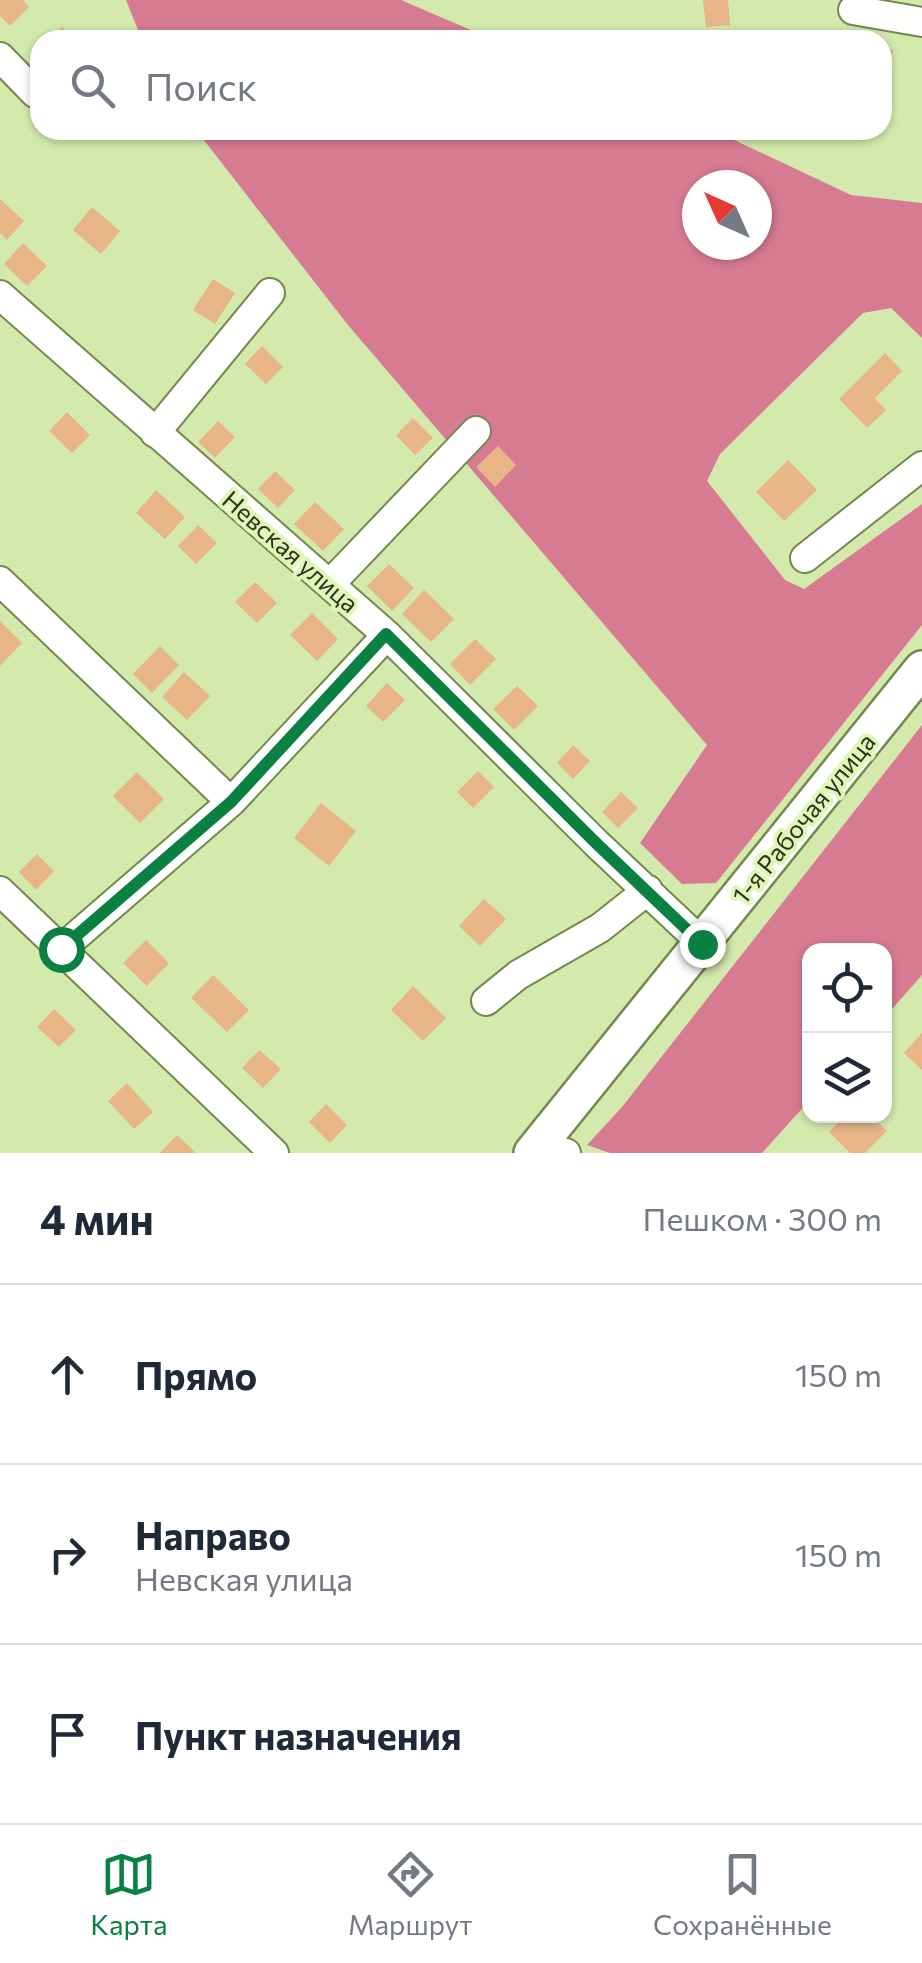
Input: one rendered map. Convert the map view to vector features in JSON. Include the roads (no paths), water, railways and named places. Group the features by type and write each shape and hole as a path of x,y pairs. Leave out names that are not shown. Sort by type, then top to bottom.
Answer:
{"main road":[{"name":"1-я Рабочая улица","path":"546,1151 702,944 922,669"}],"street":[{"path":"853,10 922,22"},
{"path":"0,57 30,88"},
{"path":"155,433 270,293"},
{"name":"Невская улица","path":"0,295 386,634 702,944"},
{"path":"330,584 476,431"},
{"path":"805,558 922,466"},
{"path":"0,581 231,802"},
{"path":"61,949 231,802 386,634"},
{"path":"486,1002 518,975 600,928 648,890"},
{"path":"0,891 274,1153"}]}
